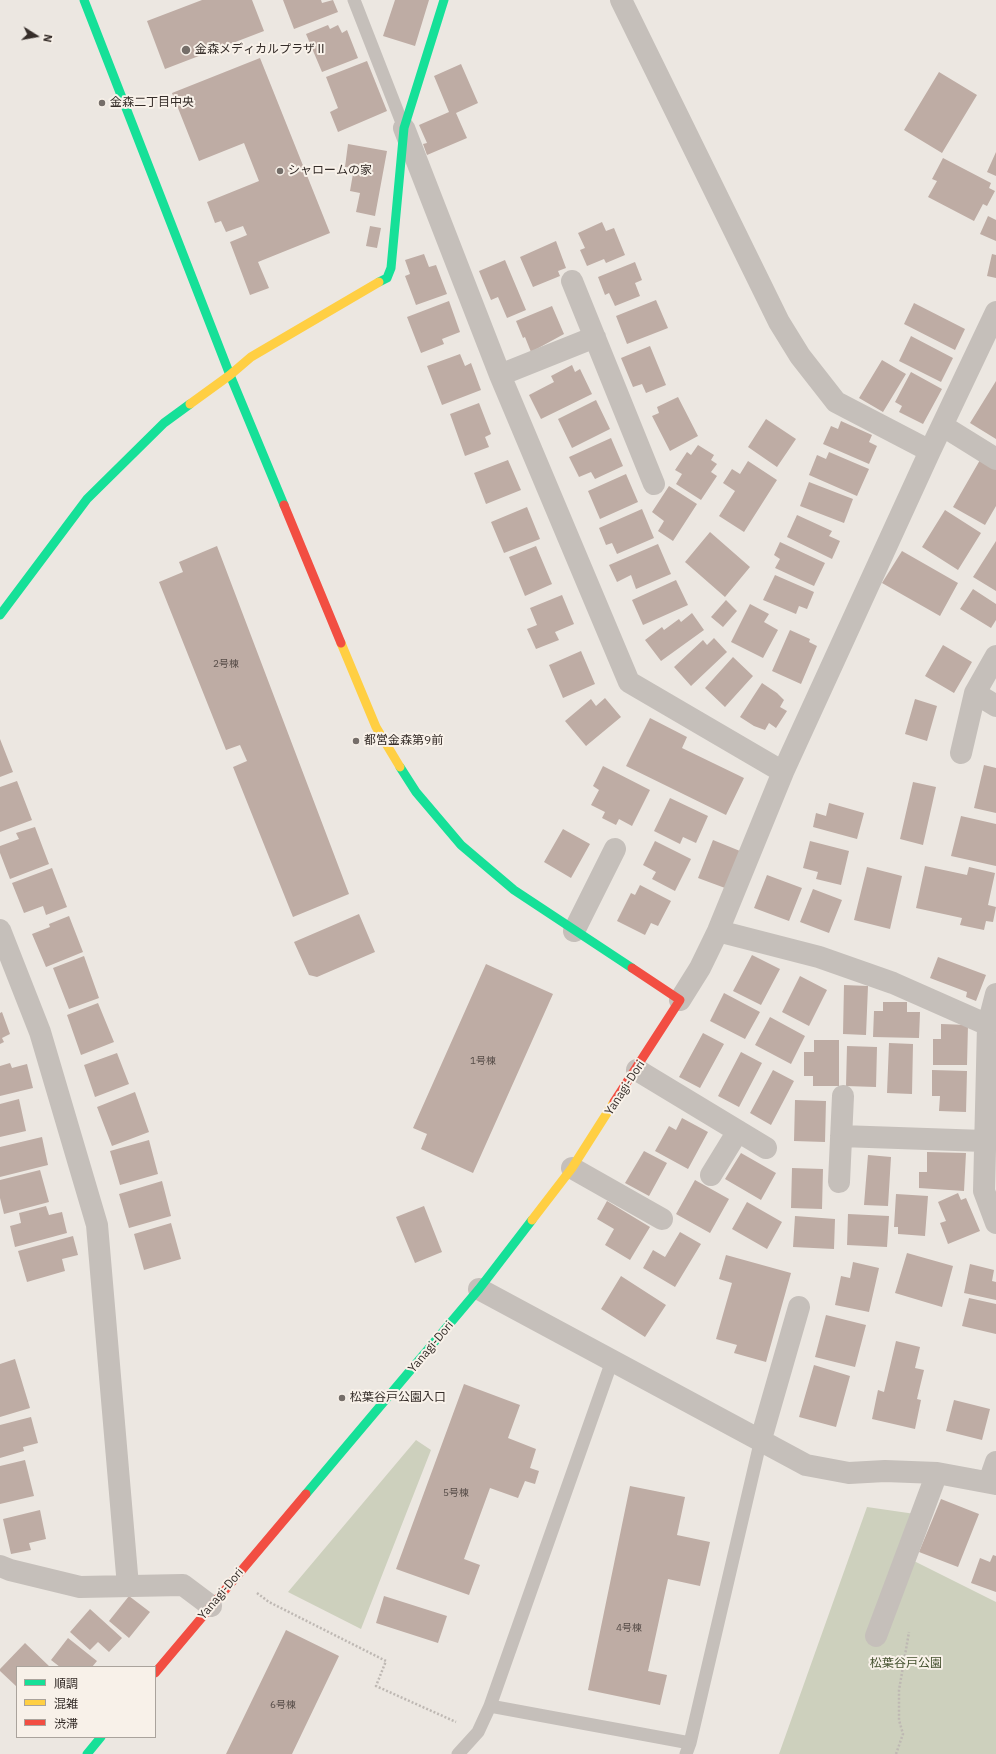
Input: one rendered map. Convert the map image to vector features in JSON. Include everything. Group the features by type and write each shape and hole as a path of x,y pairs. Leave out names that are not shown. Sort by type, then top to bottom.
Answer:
{"street":[{"path":"84,0 230,375 376,727 416,792 460,845 514,890 680,1000 700,968 718,931 783,772 930,451 996,312"},
{"path":"0,615 87,499 164,423 230,375 251,357 387,278 391,268 404,128 444,0"},
{"path":"621,0 775,314 800,356 836,402 930,451"},
{"path":"404,128 500,375 629,682 783,772"},
{"path":"572,281 654,484"},
{"path":"500,375 595,337"},
{"path":"943,426 996,459"},
{"path":"961,753 975,693 996,656"},
{"path":"975,693 996,706"},
{"path":"574,931 615,848"},
{"path":"0,930 40,1032 97,1225 128,1586"},
{"path":"718,931 819,957 893,983 993,1008 984,1141 984,1191 996,1223"},
{"name":"Yanagi-Dori","path":"156,1672 479,1290 572,1168 637,1070 680,1000"},
{"path":"637,1070 766,1148"},
{"path":"839,1182 843,1096"},
{"path":"711,1175 738,1131"},
{"path":"841,1136 984,1141"},
{"path":"572,1168 662,1219"},
{"path":"479,1290 806,1465 849,1473 885,1471 937,1472 994,1476"},
{"path":"761,1440 799,1307"},
{"path":"876,1636 937,1472"},
{"path":"0,1566 10,1570 80,1587 183,1585 212,1606"},
{"path":"87,1754 100,1738"}],"lane":[{"path":"354,0 404,128"},
{"path":"458,1754 478,1732 490,1706 612,1361"},
{"path":"490,1706 688,1749 761,1440"}],"path":[{"path":"236,1576 269,1602 386,1661 376,1686 478,1732"},
{"path":"896,1754 903,1734 899,1720 899,1690 909,1631"}],"green space":[{"path":"416,1440 431,1450 361,1629 288,1592"},
{"name":"松葉谷戸公園","path":"867,1507 915,1514 902,1555 996,1602 996,1754 779,1754"}],"building":[{"name":"金森メディカルプラザⅡ","path":"202,0 252,0 264,31 165,69 147,21"},
{"path":"283,0 321,0 322,3 333,0 338,12 294,29"},
{"path":"395,0 429,0 415,46 383,36"},
{"path":"328,25 330,29 338,25 342,33 347,30 358,58 322,72 306,34"},
{"name":"シャロームの家","path":"260,58 330,233 258,262 269,288 250,295 230,242 247,235 243,226 226,232 221,221 215,223 207,202 259,181 244,143 199,161 172,93"},
{"path":"367,61 387,111 338,132 330,112 338,108 326,77"},
{"path":"461,64 478,103 456,113 467,138 427,155 423,144 427,143 419,125 449,112 434,76"},
{"path":"939,72 977,95 942,153 904,130"},
{"path":"348,144 387,151 375,216 356,212 360,193 350,191 354,168 345,167"},
{"path":"996,152 996,176 987,172"},
{"path":"943,158 991,183 989,188 995,191 987,206 983,204 974,221 928,197 937,181 932,179"},
{"path":"988,216 996,220 996,241 980,234"},
{"path":"602,222 606,231 614,228 625,255 606,263 604,259 587,266 580,250 585,248 578,233"},
{"path":"370,226 381,228 377,248 366,246"},
{"path":"556,241 566,268 558,271 560,276 533,287 520,257"},
{"path":"424,254 429,267 436,265 447,294 416,305 405,276 410,274 405,260"},
{"path":"992,254 996,255 996,278 987,276"},
{"path":"505,260 526,310 507,318 498,297 491,300 479,271"},
{"path":"635,262 642,280 635,283 640,296 615,306 609,293 605,295 598,277"},
{"path":"656,300 668,328 627,344 616,316"},
{"path":"449,301 460,332 442,339 444,344 421,353 407,317"},
{"path":"914,303 965,329 955,350 904,324"},
{"path":"552,306 564,334 531,352 516,321"},
{"path":"911,336 953,358 941,382 899,361"},
{"path":"650,346 666,385 646,393 642,384 633,387 621,358"},
{"path":"460,354 465,366 471,363 481,390 442,405 427,366"},
{"path":"882,360 906,374 883,412 859,398"},
{"path":"572,365 575,372 580,369 592,394 541,419 529,395 554,382 551,376"},
{"path":"911,372 942,389 923,424 899,412 902,406 895,402"},
{"path":"996,381 996,439 970,423"},
{"path":"678,397 698,436 670,451 652,416 659,413 657,407"},
{"path":"596,400 610,429 572,448 558,419"},
{"path":"479,403 491,434 485,437 489,447 465,456 450,414"},
{"path":"766,419 796,439 777,467 748,447"},
{"path":"841,421 872,435 869,442 877,446 869,464 823,444 831,426 838,429"},
{"path":"611,438 623,466 595,479 591,472 579,477 569,457"},
{"path":"698,445 714,455 711,460 717,464 711,472 717,476 701,500 676,484 682,474 675,470 687,452 691,455"},
{"path":"829,452 869,469 857,496 809,475 817,455 826,459"},
{"path":"508,460 521,490 486,504 474,473"},
{"path":"980,460 996,469 996,506 985,525 953,507"},
{"path":"748,461 777,480 744,532 719,516 735,491 723,483 732,469 740,474"},
{"path":"626,474 638,502 600,519 588,491"},
{"path":"809,482 853,499 844,523 800,506"},
{"path":"669,486 697,504 673,541 658,531 664,521 652,512"},
{"path":"527,507 540,539 504,553 491,522"},
{"path":"642,509 654,538 617,554 612,543 606,545 599,528"},
{"path":"945,510 981,533 958,570 922,547"},
{"path":"797,515 832,531 829,536 840,541 832,559 787,537"},
{"path":"710,532 750,567 725,597 685,562"},
{"path":"996,541 996,591 973,577"},
{"path":"780,542 825,563 814,586 775,568 780,559 774,555"},
{"path":"658,544 671,574 636,589 631,575 617,582 609,565"},
{"path":"217,546 349,894 293,917 233,767 247,761 240,745 226,750 159,582 183,572 179,562"},
{"path":"536,546 552,584 525,596 509,557"},
{"path":"902,551 958,583 940,616 882,583"},
{"path":"775,575 814,592 807,609 799,606 796,614 763,600"},
{"path":"676,580 688,605 643,625 632,600"},
{"path":"973,589 996,604 996,620 991,628 960,609"},
{"path":"562,595 574,624 555,632 559,640 536,649 527,629 537,625 530,608"},
{"path":"726,600 737,611 723,627 711,617"},
{"path":"750,604 769,614 764,622 778,630 763,658 731,642"},
{"path":"692,613 704,630 661,661 645,640 662,627 664,630 679,619 681,622"},
{"path":"790,630 810,639 809,642 817,646 801,684 772,671"},
{"path":"714,638 727,652 691,686 674,667 703,640 707,645"},
{"path":"943,645 972,662 954,693 925,676"},
{"path":"581,651 595,684 563,698 549,665"},
{"path":"733,657 753,676 725,707 705,688"},
{"path":"762,683 777,693 784,700 780,707 787,711 776,728 769,723 765,730 754,726 740,717"},
{"path":"605,698 621,717 586,746 565,721 591,699 596,706"},
{"path":"915,699 937,706 927,741 905,734"},
{"path":"650,718 687,737 682,748 744,778 726,815 626,766"},
{"path":"0,739 13,772 0,777"},
{"path":"984,765 996,768 996,813 974,808"},
{"path":"603,766 650,790 632,826 619,819 616,825 602,818 605,812 591,805 599,790 593,786"},
{"path":"17,781 32,820 0,832 0,787"},
{"path":"913,782 936,787 923,845 900,839"},
{"path":"670,798 708,816 696,843 683,837 680,844 654,831"},
{"path":"829,803 864,813 857,839 813,827 816,813 826,816"},
{"path":"961,816 996,824 996,866 951,856"},
{"path":"35,827 49,864 10,879 0,853 0,846 19,839 16,833"},
{"path":"563,829 590,844 571,878 544,862"},
{"path":"713,840 740,851 725,888 698,878"},
{"path":"655,841 691,859 675,891 652,879 656,872 643,865"},
{"path":"810,841 849,851 841,885 816,879 818,872 803,868"},
{"path":"925,866 967,875 969,867 995,873 988,905 996,907 993,922 986,921 984,930 960,925 962,918 916,908"},
{"path":"867,867 902,876 890,929 854,920"},
{"path":"52,868 67,907 46,915 43,906 24,913 12,883"},
{"path":"767,875 802,888 789,921 754,908"},
{"path":"640,885 671,901 658,926 651,923 645,935 617,921 631,893 635,895"},
{"path":"813,889 842,900 829,933 800,922"},
{"path":"359,914 375,952 317,977 309,975 294,942"},
{"path":"69,916 83,952 46,967 32,934 50,927 49,924"},
{"path":"752,955 780,969 761,1005 733,991"},
{"path":"84,956 99,998 69,1009 53,968"},
{"path":"938,957 986,975 976,1001 966,997 967,992 930,978"},
{"path":"486,964 553,994 473,1173 421,1149 427,1134 413,1128"},
{"path":"800,976 827,990 809,1026 782,1012"},
{"path":"844,985 868,986 866,1035 843,1034"},
{"path":"724,993 760,1012 745,1039 710,1021"},
{"path":"883,1002 907,1002 907,1012 920,1012 919,1038 873,1037 874,1011 883,1011"},
{"path":"98,1003 114,1042 81,1055 67,1015"},
{"path":"2,1012 10,1034 2,1038 4,1042 0,1044 0,1013"},
{"path":"770,1017 805,1036 791,1064 755,1045"},
{"path":"941,1024 968,1025 967,1065 933,1065 933,1039 941,1039"},
{"path":"703,1033 724,1044 700,1088 679,1077"},
{"path":"814,1040 839,1040 839,1086 813,1086 813,1076 804,1076 804,1052 814,1052"},
{"path":"889,1043 913,1044 912,1094 887,1093"},
{"path":"847,1046 877,1047 876,1087 846,1086"},
{"path":"741,1052 762,1063 739,1107 718,1096"},
{"path":"117,1053 129,1084 95,1097 84,1065"},
{"path":"10,1063 12,1068 27,1064 33,1088 0,1096 0,1066"},
{"path":"773,1070 794,1081 771,1125 750,1113"},
{"path":"932,1070 967,1071 966,1112 939,1111 940,1096 932,1096"},
{"path":"135,1092 149,1132 112,1146 97,1107"},
{"path":"19,1099 26,1131 0,1137 0,1104"},
{"path":"795,1100 826,1101 825,1142 794,1141"},
{"path":"682,1118 708,1132 688,1169 655,1151 669,1126 676,1130"},
{"path":"42,1137 48,1165 0,1177 0,1147"},
{"path":"149,1140 158,1174 120,1185 110,1151"},
{"path":"644,1151 667,1163 649,1196 625,1183"},
{"path":"927,1152 966,1153 964,1191 919,1188 919,1172 927,1172"},
{"path":"741,1153 776,1173 761,1200 725,1179"},
{"path":"868,1155 891,1157 888,1206 864,1205"},
{"path":"792,1168 823,1169 822,1209 791,1208"},
{"path":"40,1170 49,1202 4,1214 0,1198 0,1180"},
{"path":"695,1180 729,1199 710,1233 676,1214"},
{"path":"162,1181 171,1216 129,1228 119,1194"},
{"path":"958,1193 961,1200 966,1198 980,1231 948,1244 940,1223 946,1221 938,1202"},
{"path":"896,1194 928,1196 925,1236 898,1234 898,1227 894,1227"},
{"path":"607,1201 650,1227 630,1260 605,1245 614,1229 597,1219"},
{"path":"747,1202 782,1222 767,1249 732,1229"},
{"path":"46,1206 49,1215 62,1212 67,1233 15,1247 10,1226 21,1223 19,1213"},
{"path":"424,1206 442,1252 415,1263 396,1217"},
{"path":"848,1214 889,1216 887,1247 847,1245"},
{"path":"795,1216 835,1219 834,1249 793,1247"},
{"path":"171,1223 181,1259 144,1270 134,1234"},
{"path":"680,1232 701,1244 675,1287 643,1268 653,1250 665,1257"},
{"path":"73,1236 78,1255 62,1259 65,1271 27,1282 18,1251"},
{"path":"907,1253 953,1266 942,1307 895,1293"},
{"path":"726,1255 791,1273 766,1362 734,1353 737,1345 716,1339 732,1283 719,1279"},
{"path":"853,1262 879,1268 869,1312 835,1305 841,1276 850,1278"},
{"path":"970,1264 994,1270 992,1281 996,1282 996,1300 964,1293"},
{"path":"621,1276 666,1305 645,1337 601,1309"},
{"path":"969,1298 996,1304 996,1334 962,1326"},
{"path":"826,1315 866,1325 855,1367 815,1357"},
{"path":"896,1341 920,1347 915,1368 924,1370 917,1399 921,1400 915,1429 872,1419 878,1390 884,1392"},
{"path":"15,1359 30,1408 0,1417 0,1364"},
{"path":"814,1365 850,1376 836,1427 799,1417"},
{"path":"464,1384 520,1405 508,1438 536,1449 530,1468 539,1471 535,1484 525,1481 518,1498 490,1488 464,1559 480,1565 469,1595 396,1569"},
{"path":"954,1400 990,1409 982,1440 946,1431"},
{"path":"31,1417 38,1443 23,1447 24,1451 0,1458 0,1425"},
{"path":"25,1460 34,1496 0,1504 0,1466"},
{"path":"630,1486 685,1497 677,1535 710,1542 700,1586 668,1579 648,1671 667,1675 660,1705 588,1690"},
{"path":"941,1499 979,1514 958,1567 919,1552"},
{"path":"40,1510 46,1539 29,1543 31,1550 11,1554 3,1519"},
{"path":"993,1555 996,1556 996,1592 971,1583 980,1558 990,1562"},
{"path":"129,1596 150,1612 129,1638 109,1621"},
{"path":"384,1596 447,1616 438,1643 376,1623"},
{"path":"90,1609 122,1638 109,1652 98,1642 90,1650 70,1632"},
{"path":"286,1630 339,1656 292,1754 226,1754"},
{"path":"68,1638 97,1661 93,1666 59,1666 51,1660"},
{"path":"25,1643 49,1666 16,1666 16,1686 0,1671 0,1669"}],"traffic: fast":[{"path":"84,0 230,375 284,505"},
{"path":"379,282 387,278 391,268 404,128 444,0"},
{"path":"0,615 87,499 164,423 190,404"},
{"path":"400,767 416,792 461,845 514,890 632,968"},
{"path":"306,1494 479,1289 532,1220"},
{"path":"87,1754 100,1738"}],"traffic: slow":[{"path":"190,404 230,375 251,357 379,282"},
{"path":"341,643 376,727 400,767"},
{"path":"532,1220 572,1168 614,1102"}],"traffic: jam":[{"path":"284,505 341,643"},
{"path":"614,1102 680,1000 632,968"},
{"path":"156,1672 306,1494"}],"place":[{"name":"金森メディカルプラザⅡ","path":"186,50"},
{"name":"金森二丁目中央","path":"102,103"},
{"name":"シャロームの家","path":"280,171"},
{"name":"都営金森第9前","path":"356,741"},
{"name":"松葉谷戸公園入口","path":"342,1398"}]}
